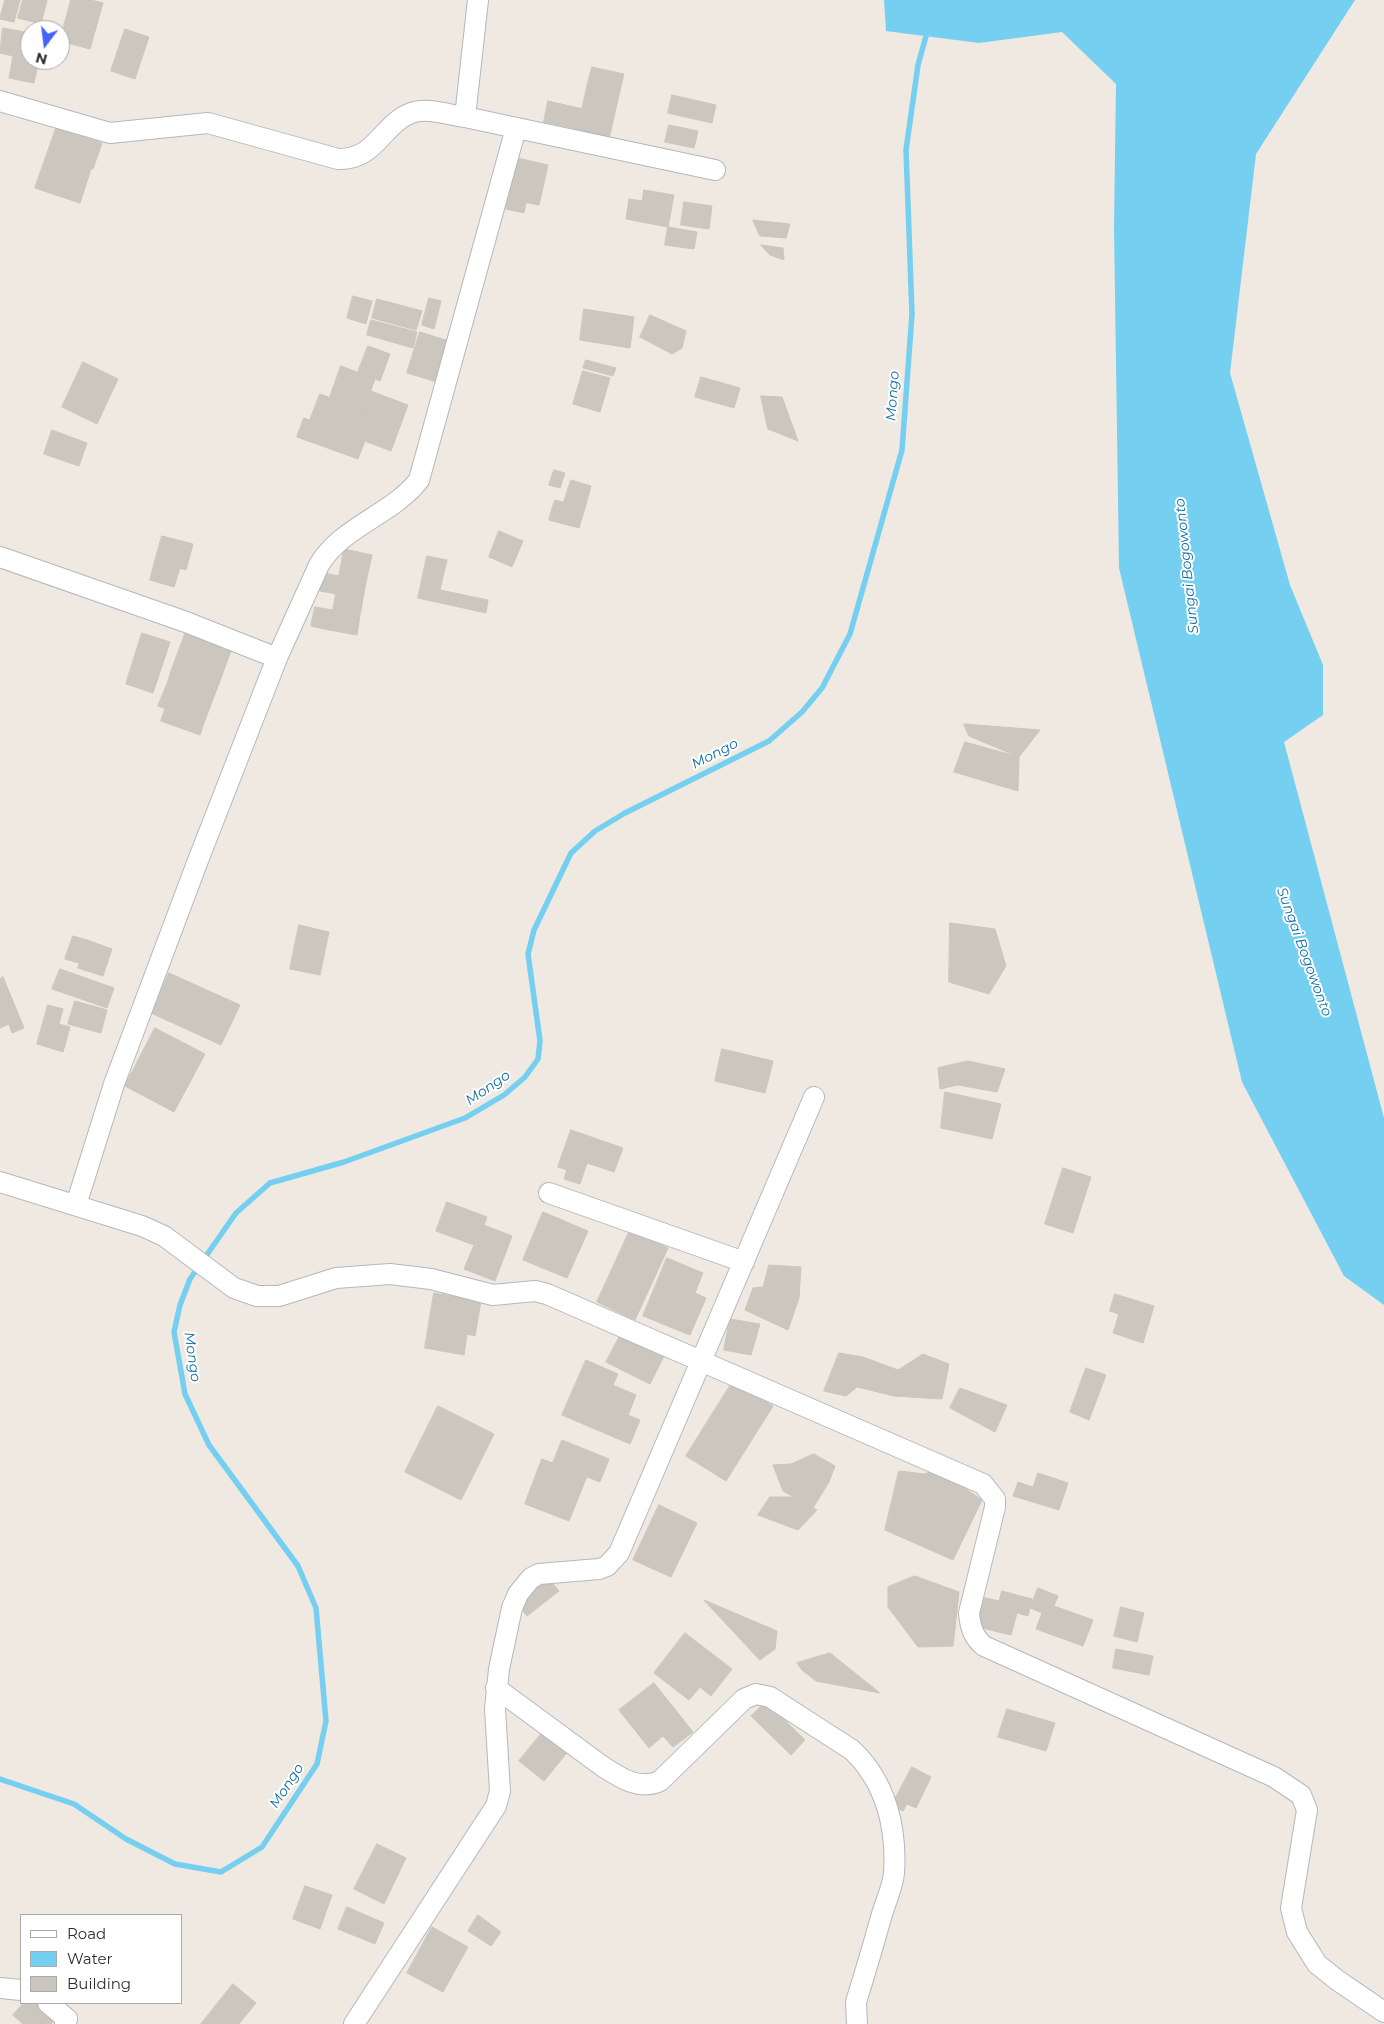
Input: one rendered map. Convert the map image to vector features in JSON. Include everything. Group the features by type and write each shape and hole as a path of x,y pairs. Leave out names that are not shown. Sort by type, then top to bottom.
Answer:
{"street":[{"path":"465,117 478,0"},
{"path":"0,101 110,132 208,124 338,159 355,158 364,154 398,121 411,113 430,112 465,117 715,170"},
{"path":"76,1204 114,1084 277,658 322,559 342,540 403,495 419,480 516,128"},
{"path":"0,557 186,622 277,658"},
{"path":"354,2024 496,1806 500,1791 495,1709 496,1688 512,1608 518,1594 531,1578 548,1572 599,1569 607,1566 619,1553 814,1097"},
{"path":"0,1182 142,1226 164,1236 234,1288 257,1296 279,1296 336,1278 390,1274 430,1279 493,1295 535,1291 976,1480 991,1491 995,1499 995,1507 969,1613 970,1624 977,1640 1001,1654 1274,1777 1301,1795 1307,1810 1291,1908 1297,1932 1317,1964 1336,1980 1384,2012"},
{"path":"549,1193 744,1262"},
{"path":"496,1688 602,1766 618,1776 640,1785 650,1785 660,1781 744,1699 756,1694 770,1697 852,1750 863,1760 886,1802 892,1822 894,1875 856,2002 857,2024"},
{"path":"0,1988 20,1990"},
{"path":"49,2004 67,2019 65,2024"}],"water":[{"name":"Sungai Bogowonto","path":"884,0 1355,0 1256,154 1230,373 1290,585 1323,665 1323,715 1284,742 1384,1118 1384,1305 1344,1276 1242,1082 1119,568 1114,226 1116,84 1062,32 979,43 886,31"}],"building":[{"path":"5,0 20,0 14,22 0,19"},
{"path":"23,0 47,0 42,20 18,18"},
{"path":"71,0 91,0 103,3 90,49 70,44 70,20 66,20"},
{"path":"3,28 20,31 20,70 37,70 34,83 9,78 13,56 0,53"},
{"path":"125,29 149,37 135,79 111,71"},
{"path":"592,67 624,74 619,95 587,87"},
{"path":"587,87 619,95 609,139 577,132"},
{"path":"672,95 716,105 712,123 668,113"},
{"path":"548,101 583,109 578,129 544,122"},
{"path":"669,125 698,131 694,148 665,142"},
{"path":"56,128 102,143 93,169 47,154"},
{"path":"47,154 91,169 80,203 35,188"},
{"path":"517,158 548,165 539,205 508,199"},
{"path":"644,190 674,195 668,227 626,219 629,199 642,201"},
{"path":"508,199 526,202 524,213 506,209"},
{"path":"684,202 712,206 709,229 681,225"},
{"path":"753,220 790,224 786,238 760,236"},
{"path":"668,227 697,232 694,249 665,245"},
{"path":"761,245 783,248 784,260 770,255"},
{"path":"353,296 372,301 366,324 347,318"},
{"path":"429,298 441,301 434,329 422,325"},
{"path":"377,299 422,311 416,330 372,318"},
{"path":"584,309 634,317 630,348 580,340"},
{"path":"650,315 686,331 682,348 672,354 640,337"},
{"path":"371,320 417,332 413,348 367,335"},
{"path":"420,332 449,341 437,382 407,373"},
{"path":"368,346 390,354 380,381 358,372"},
{"path":"586,360 616,368 613,376 583,368"},
{"path":"83,362 118,379 97,424 62,407"},
{"path":"341,366 375,379 364,410 330,397"},
{"path":"583,371 610,378 600,412 573,404"},
{"path":"701,377 740,388 734,408 695,397"},
{"path":"371,391 408,405 391,451 354,437"},
{"path":"320,394 364,410 354,437 310,420"},
{"path":"761,396 782,397 798,441 768,429"},
{"path":"304,418 365,441 358,459 297,437"},
{"path":"52,430 87,443 79,466 44,454"},
{"path":"554,470 565,473 560,488 549,485"},
{"path":"571,480 591,486 585,508 564,502"},
{"path":"555,500 585,508 579,528 549,520"},
{"path":"499,531 523,541 512,567 489,557"},
{"path":"162,536 193,544 186,570 155,561"},
{"path":"344,549 372,555 366,582 339,577"},
{"path":"427,556 447,560 440,590 488,600 486,613 418,598"},
{"path":"155,561 180,568 174,587 150,580"},
{"path":"318,572 339,576 336,594 315,590"},
{"path":"339,577 366,582 360,615 333,610"},
{"path":"315,607 333,610 329,630 311,626"},
{"path":"333,610 360,615 357,635 329,630"},
{"path":"142,633 170,642 153,693 126,684"},
{"path":"185,634 231,651 218,686 172,669"},
{"path":"172,669 218,686 213,699 168,682"},
{"path":"168,682 213,699 204,723 158,706"},
{"path":"165,709 204,723 200,735 161,721"},
{"path":"964,724 1040,730 1019,757 969,736"},
{"path":"965,742 1019,757 1018,791 954,772"},
{"path":"950,923 995,929 1006,966 989,994 949,982"},
{"path":"299,925 329,932 320,975 290,969"},
{"path":"73,936 87,940 79,963 65,959"},
{"path":"87,940 112,949 103,976 78,968"},
{"path":"60,969 114,988 107,1008 52,989"},
{"path":"169,973 240,1005 221,1045 151,1013"},
{"path":"3,977 24,1028 12,1033 9,1024 0,1028 0,979"},
{"path":"75,1001 107,1010 101,1033 68,1024"},
{"path":"48,1005 63,1009 59,1024 70,1027 63,1052 37,1044"},
{"path":"155,1028 205,1054 174,1112 125,1086"},
{"path":"722,1049 773,1061 765,1093 715,1081"},
{"path":"968,1061 1005,1069 997,1092 958,1085 940,1089 938,1068"},
{"path":"945,1092 1001,1104 992,1139 941,1128"},
{"path":"571,1130 623,1148 614,1172 587,1163 580,1184 564,1179 567,1170 558,1167"},
{"path":"1063,1168 1091,1177 1073,1233 1045,1224"},
{"path":"447,1202 487,1217 484,1225 512,1236 495,1281 464,1269 474,1245 436,1231"},
{"path":"543,1212 588,1231 567,1278 523,1260"},
{"path":"630,1230 668,1248 635,1320 597,1302"},
{"path":"667,1258 703,1273 695,1293 706,1298 690,1335 643,1316"},
{"path":"769,1265 801,1267 799,1298 788,1330 745,1310 753,1288 763,1287"},
{"path":"434,1293 481,1301 475,1336 467,1334 464,1355 425,1348"},
{"path":"1115,1294 1154,1306 1143,1343 1113,1333 1119,1314 1110,1311"},
{"path":"730,1319 760,1324 751,1355 724,1350"},
{"path":"621,1334 664,1356 650,1384 606,1362"},
{"path":"839,1353 863,1357 898,1370 923,1354 949,1364 942,1399 894,1396 857,1387 846,1396 824,1391"},
{"path":"586,1360 618,1374 613,1385 636,1395 628,1415 640,1420 630,1444 562,1415"},
{"path":"1086,1368 1106,1375 1089,1420 1070,1412"},
{"path":"733,1381 773,1406 726,1481 686,1456"},
{"path":"960,1388 1007,1405 995,1432 950,1408"},
{"path":"438,1406 494,1434 461,1500 405,1472"},
{"path":"562,1440 609,1459 600,1482 553,1463"},
{"path":"814,1454 835,1466 829,1482 813,1508 783,1491 773,1465 791,1464"},
{"path":"542,1459 587,1476 569,1521 525,1504"},
{"path":"899,1471 925,1474 931,1471 951,1479 982,1500 953,1560 885,1530"},
{"path":"1038,1473 1068,1483 1059,1510 1013,1496 1018,1482 1033,1487"},
{"path":"770,1497 793,1497 817,1510 798,1530 758,1515"},
{"path":"659,1505 697,1523 671,1577 633,1560"},
{"path":"915,1576 959,1592 953,1646 918,1647 888,1607 888,1587"},
{"path":"548,1578 559,1591 527,1616 516,1603"},
{"path":"1038,1588 1058,1596 1054,1606 1093,1620 1083,1646 1036,1629 1042,1613 1030,1608"},
{"path":"1002,1591 1032,1599 1028,1616 1017,1613 1011,1635 974,1626 981,1597 999,1601"},
{"path":"704,1600 777,1631 775,1649 760,1660"},
{"path":"1121,1607 1144,1613 1137,1642 1114,1636"},
{"path":"685,1633 732,1669 711,1696 700,1687 689,1700 654,1673"},
{"path":"1116,1649 1153,1656 1149,1675 1113,1668"},
{"path":"830,1653 880,1693 816,1681 802,1670 797,1663"},
{"path":"654,1683 693,1732 673,1747 663,1736 649,1748 619,1710"},
{"path":"766,1702 805,1740 791,1755 751,1716"},
{"path":"1007,1709 1055,1723 1046,1751 998,1737"},
{"path":"545,1729 570,1749 544,1781 519,1761"},
{"path":"912,1767 931,1777 916,1808 907,1804 903,1811 892,1805"},
{"path":"377,1844 406,1858 384,1904 354,1889"},
{"path":"305,1886 332,1895 320,1929 293,1919"},
{"path":"347,1907 384,1923 375,1944 338,1929"},
{"path":"478,1915 501,1932 491,1946 468,1931"},
{"path":"432,1927 468,1947 443,1992 407,1973"},
{"path":"233,1984 256,2003 239,2024 201,2024"},
{"path":"23,2004 38,2004 56,2019 51,2024 23,2024 13,2015"}],"waterway":[{"name":"Mongo","path":"0,1779 74,1804 126,1839 175,1864 221,1872 262,1847 317,1764 326,1721 316,1608 298,1566 209,1445 185,1394 174,1332 180,1305 190,1279 236,1213 270,1183 344,1162 465,1118 504,1095 525,1077 538,1059 540,1041 528,954 534,930 571,853 595,831 625,813 769,741 802,712 822,688 850,634 902,450 912,314 906,150 918,65 928,29"}]}
